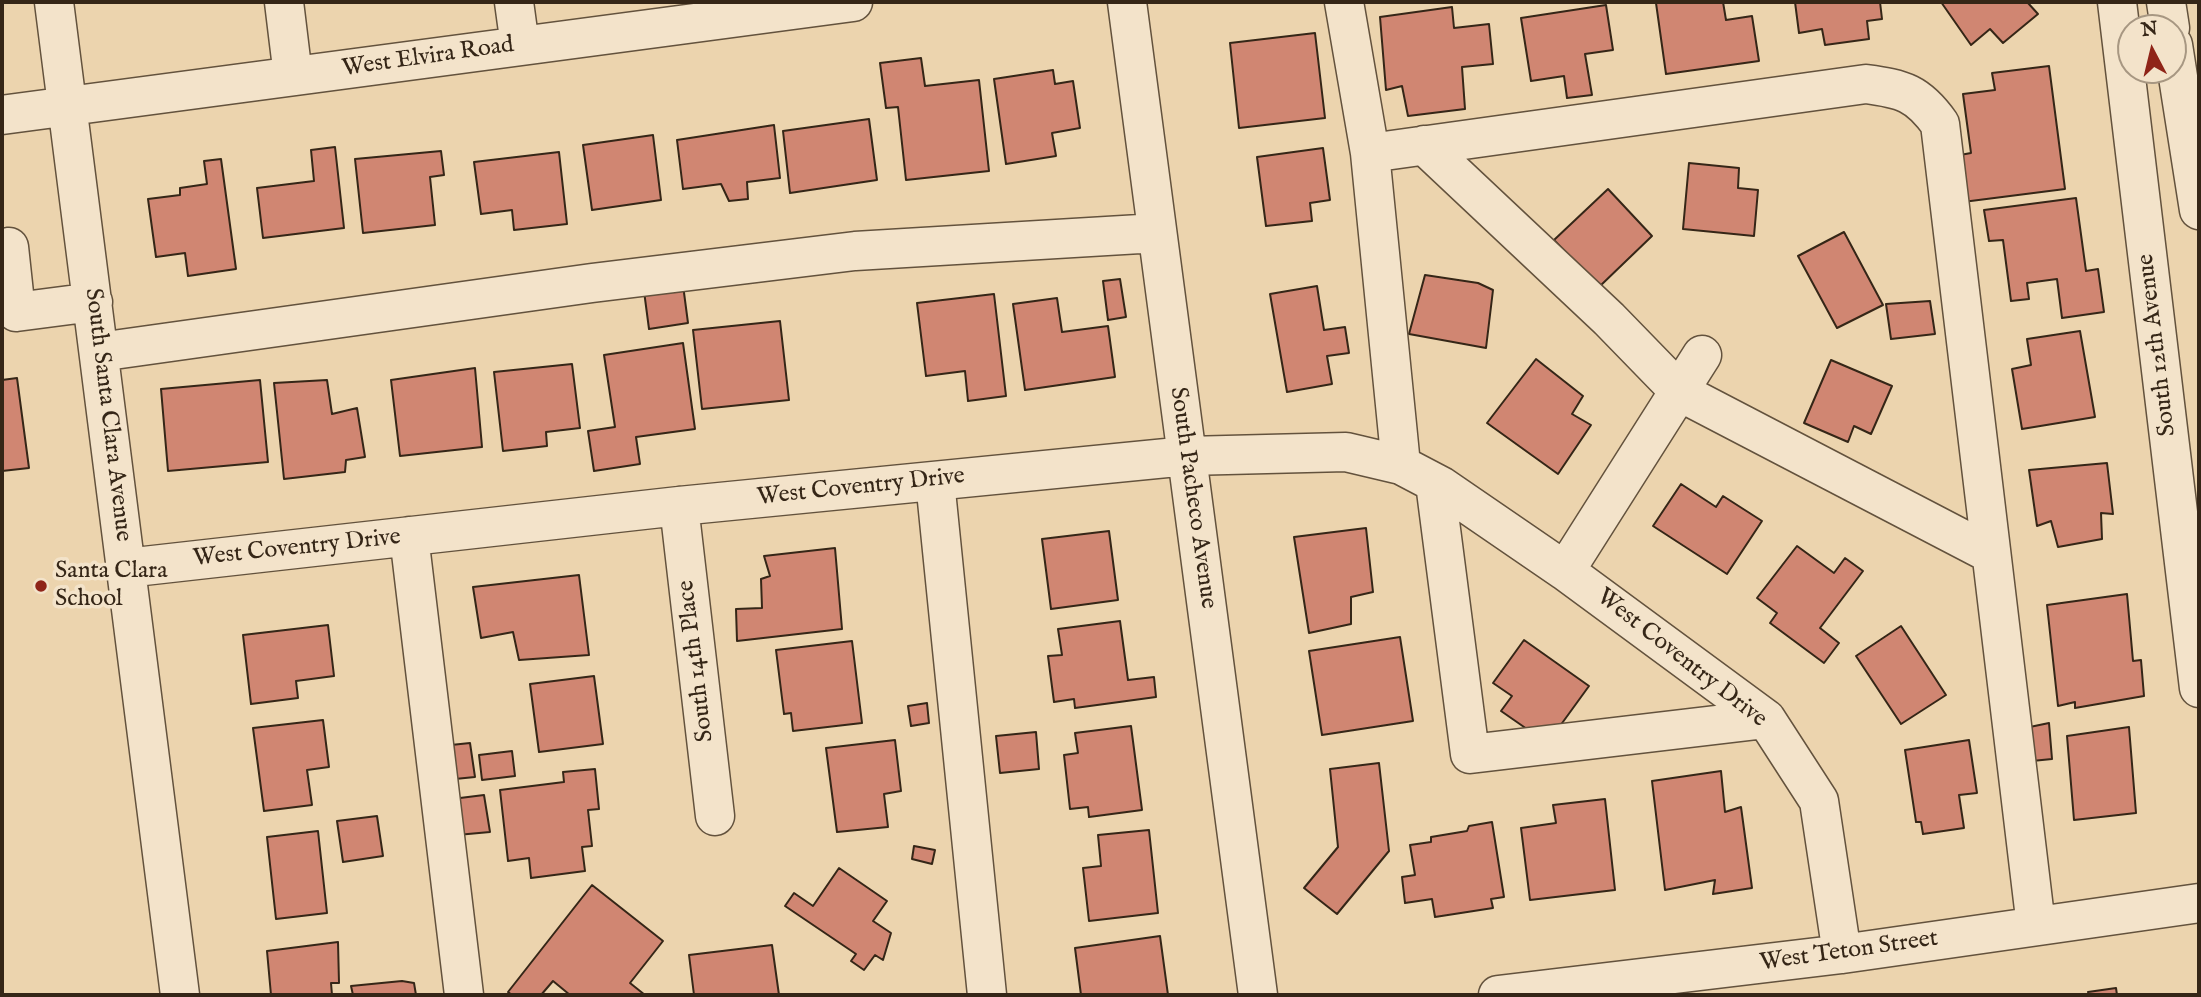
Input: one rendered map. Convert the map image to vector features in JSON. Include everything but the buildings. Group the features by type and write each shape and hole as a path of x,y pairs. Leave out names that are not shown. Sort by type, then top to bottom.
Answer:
{"street":[{"name":"South Santa Clara Avenue","path":"54,2 180,995"},
{"path":"284,2 293,76"},
{"path":"514,2 520,46"},
{"name":"West Elvira Road","path":"2,115 853,2"},
{"name":"South Pacheco Avenue","path":"1127,2 1258,995"},
{"path":"1344,2 1370,153 1401,465"},
{"name":"South 12th Avenue","path":"2117,2 2199,688"},
{"path":"1370,153 1866,84 1894,88 1925,102 1940,124 2036,926"},
{"path":"2179,84 2199,209"},
{"path":"1424,145 1609,319 1680,392 1992,554"},
{"path":"99,352 593,283 855,251 1157,233"},
{"path":"9,247 16,312 93,302"},
{"path":"1565,571 1702,355"},
{"name":"West Coventry Drive","path":"126,568 679,506 1187,456 1346,452 1401,465 1435,483 1565,571 1766,719 1819,801 1842,954"},
{"path":"935,481 987,995"},
{"path":"1435,483 1470,754 1766,719"},
{"name":"South 14th Place","path":"679,506 715,816"},
{"path":"410,536 464,995"},
{"name":"West Teton Street","path":"1498,995 1842,954 2199,903"}],"place":[{"name":"Santa Clara School","path":"41,586"}]}
